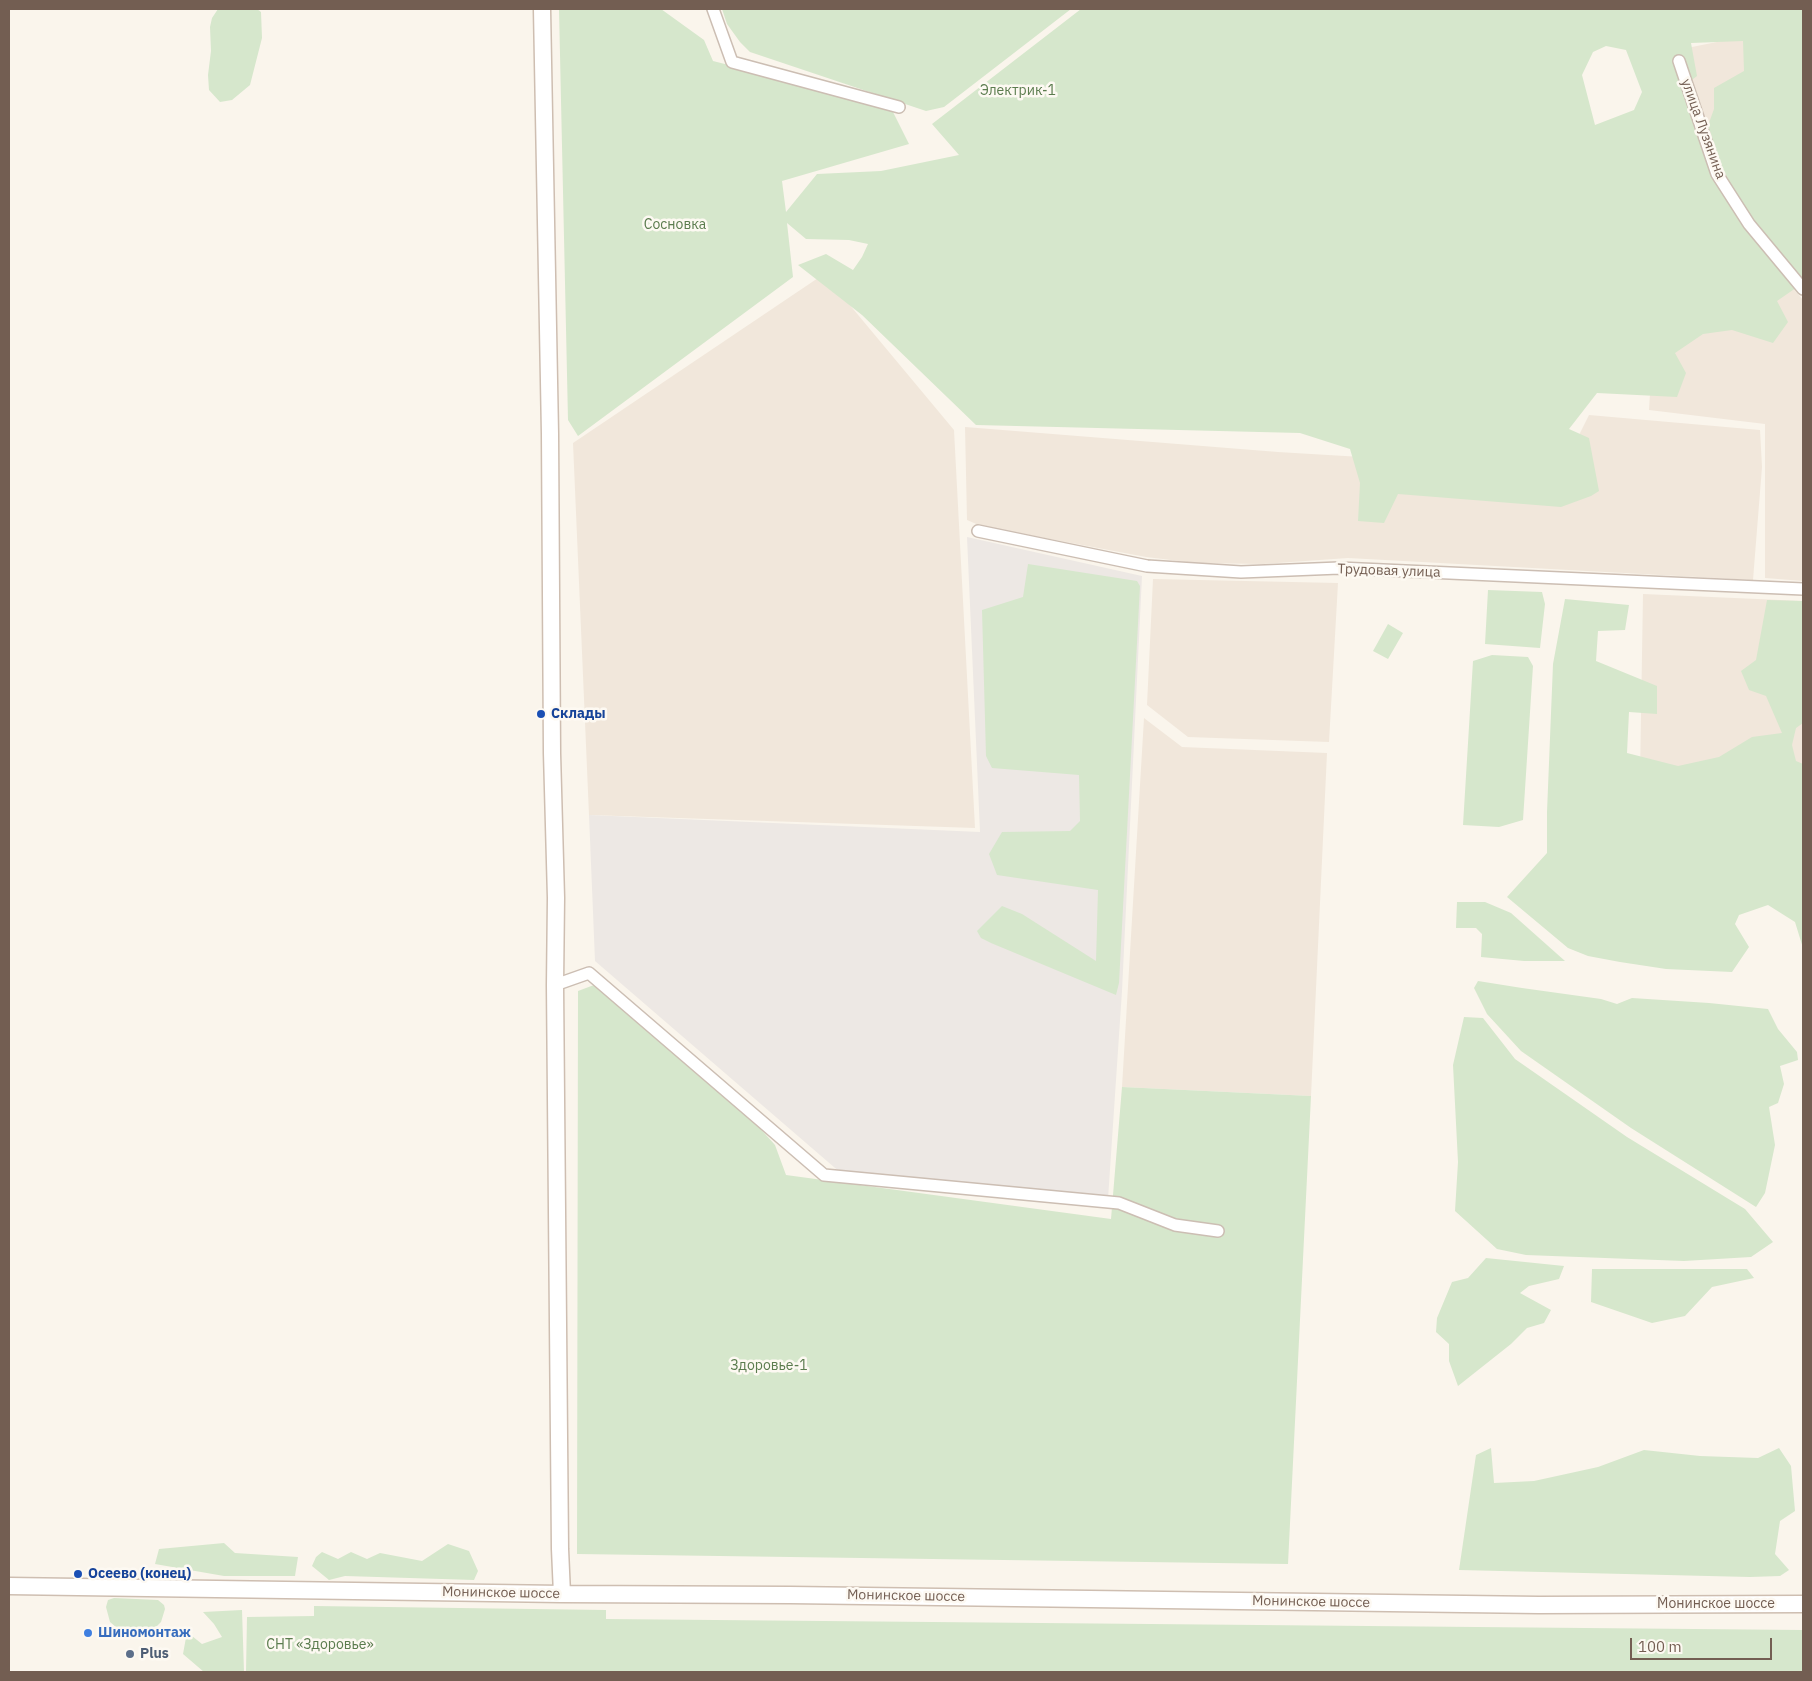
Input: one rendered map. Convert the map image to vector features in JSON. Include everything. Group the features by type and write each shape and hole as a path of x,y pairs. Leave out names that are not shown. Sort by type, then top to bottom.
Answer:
{"main road":[{"path":"542,9 550,434 552,753 556,898 555,984 562,1594"},
{"name":"Монинское шоссе","path":"9,1586 1539,1605 1803,1604"}],"street":[{"path":"713,9 732,62 899,107"},
{"name":"улица Лузянина","path":"1679,61 1717,174 1749,224 1803,289"},
{"name":"Трудовая улица","path":"978,531 1147,566 1241,572 1339,568 1803,589"},
{"path":"555,984 589,973 824,1175 1119,1203 1175,1225 1218,1231"}],"shaded area":[{"path":"1742,37 1803,122 1720,168 1682,49"},
{"path":"1744,231 1803,300 1803,581 1765,578 1765,424 1649,410 1655,310"},
{"path":"824,274 954,430 975,828 589,815 573,443"},
{"path":"1589,415 1760,430 1762,467 1753,580 1348,558 1263,564 1196,563 1146,557 981,526 967,520 965,427 1278,452 1562,469"},
{"path":"967,537 1142,576 1122,991 1108,1199 842,1174 595,961 589,815 980,832"},
{"path":"1153,579 1338,583 1329,742 1188,737 1147,705"},
{"path":"1643,594 1803,601 1803,793 1640,777"},
{"path":"1144,718 1182,747 1327,753 1311,1096 1122,1087"}],"green space":[{"path":"218,9 257,9 261,12 262,38 250,85 232,100 220,102 209,90 208,75 211,51 210,27 212,18"},
{"path":"559,9 661,9 704,40 713,61 890,106 909,144 782,181 786,212 817,174 881,171 959,155 932,124 1081,9 1803,9 1803,283 1777,301 1788,322 1773,343 1732,330 1703,334 1675,353 1686,373 1677,397 1597,393 1569,429 1589,438 1599,491 1591,496 1561,507 1398,494 1384,523 1358,521 1360,483 1350,449 1300,433 976,425 862,315 798,265 826,254 853,270 868,244 849,240 806,239 787,223 793,277 578,436 568,420","holes":["1743,41 1744,71 1714,88 1714,109 1706,131 1689,82 1697,76 1691,43","1606,46 1626,50 1642,92 1634,110 1595,125 1582,75 1593,52"]},
{"path":"722,9 1071,9 944,107 926,111 750,52 727,24"},
{"path":"1028,564 1137,581 1140,586 1119,983 1116,995 991,943 981,938 977,931 1002,906 1022,914 1096,961 1098,890 997,875 989,854 1002,832 1070,831 1080,821 1079,775 992,768 986,756 982,610 1023,597"},
{"path":"1488,590 1542,592 1545,604 1540,648 1485,644"},
{"path":"1565,599 1629,605 1625,630 1598,631 1596,661 1657,686 1657,714 1629,712 1627,753 1678,766 1719,757 1752,737 1782,733 1766,696 1749,690 1741,671 1756,660 1767,600 1803,601 1803,723 1796,728 1792,745 1796,761 1803,764 1803,948 1795,922 1768,905 1739,915 1735,924 1749,947 1732,972 1666,969 1620,962 1588,956 1568,948 1507,897 1547,853 1553,664"},
{"path":"1388,624 1403,633 1388,659 1373,651"},
{"path":"1492,655 1528,657 1533,666 1523,820 1499,827 1463,825 1473,661"},
{"path":"1457,902 1485,902 1511,913 1565,961 1524,961 1481,957 1482,934 1476,928 1456,928"},
{"path":"1478,981 1601,999 1617,1004 1632,998 1768,1009 1778,1029 1797,1052 1798,1060 1780,1066 1784,1084 1778,1103 1769,1107 1775,1145 1765,1193 1756,1207 1631,1128 1521,1051 1487,1014 1474,988"},
{"name":"Здоровье-1","path":"594,985 758,1126 775,1145 786,1175 1111,1219 1122,1087 1311,1096 1288,1564 577,1554 578,991"},
{"path":"1464,1017 1483,1018 1515,1059 1627,1137 1745,1209 1773,1242 1751,1257 1684,1261 1526,1255 1497,1249 1455,1211 1458,1162 1453,1065"},
{"path":"1486,1258 1564,1266 1559,1279 1529,1286 1520,1293 1551,1310 1544,1323 1527,1328 1511,1344 1458,1386 1449,1361 1449,1344 1436,1332 1437,1318 1452,1282 1468,1278"},
{"path":"1592,1269 1747,1269 1754,1278 1712,1287 1685,1316 1652,1323 1591,1302"},
{"path":"1491,1448 1494,1483 1534,1481 1598,1467 1644,1450 1700,1456 1758,1458 1779,1448 1791,1466 1795,1511 1780,1521 1775,1554 1789,1570 1780,1576 1750,1577 1459,1570 1476,1455"},
{"path":"224,1543 235,1553 298,1557 295,1576 224,1576 155,1564 159,1549"},
{"path":"448,1544 469,1551 478,1571 474,1580 345,1576 329,1580 312,1566 316,1557 322,1552 338,1559 351,1552 367,1559 380,1553 422,1561"},
{"path":"114,1598 158,1600 164,1605 165,1609 161,1622 157,1626 150,1628 117,1628 110,1622 106,1607 108,1600"},
{"name":"СНТ «Здоровье»","path":"314,1606 606,1610 606,1619 1803,1630 1803,1672 246,1672 247,1617 314,1616"},
{"path":"242,1610 244,1672 204,1672 183,1654 187,1632 202,1644 222,1637 203,1612"}],"place":[{"name":"Склады","path":"541,714"},
{"name":"Осеево (конец)","path":"78,1574"},
{"name":"Шиномонтаж","path":"88,1633"},
{"name":"Plus","path":"130,1654"}],"park label":[{"name":"Электрик-1","path":"1018,91"},
{"name":"Сосновка","path":"675,225"}]}
